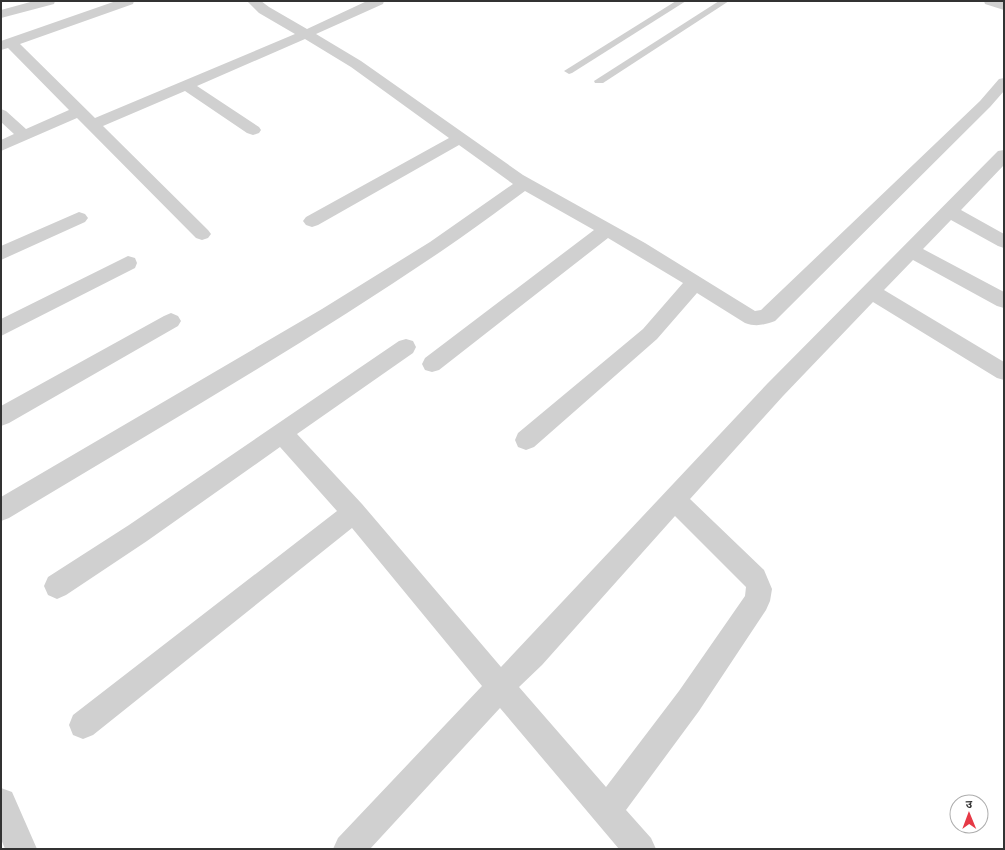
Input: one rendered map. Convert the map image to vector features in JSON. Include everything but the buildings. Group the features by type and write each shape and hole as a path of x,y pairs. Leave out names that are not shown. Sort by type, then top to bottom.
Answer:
{"street":[{"path":"1,14 49,1"},
{"path":"128,1 6,44 80,111 202,234"},
{"path":"253,1 264,10 356,64 525,183 639,247 752,318 768,316 985,104 1004,82"},
{"path":"990,1 1004,6"},
{"path":"94,125 306,34 366,3"},
{"path":"186,85 252,130"},
{"path":"1,146 80,111"},
{"path":"1,114 25,136"},
{"path":"312,220 460,138"},
{"path":"349,849 501,686 532,655 775,390 1004,155"},
{"path":"1,510 308,328 436,246 525,183"},
{"path":"950,211 1004,242"},
{"path":"1,254 79,218"},
{"path":"432,364 607,229"},
{"path":"911,251 1004,301"},
{"path":"1,328 128,263"},
{"path":"526,440 650,334 695,282"},
{"path":"870,292 1004,372"},
{"path":"1,417 171,321"},
{"path":"57,586 138,533 406,347"},
{"path":"282,433 354,512 555,752 640,849"},
{"path":"607,811 689,701 757,601 759,589 755,579 675,500"},
{"path":"83,725 354,512"},
{"path":"1,803 21,849"}],"lane":[{"path":"569,71 682,1"},
{"path":"599,81 725,1"}]}
